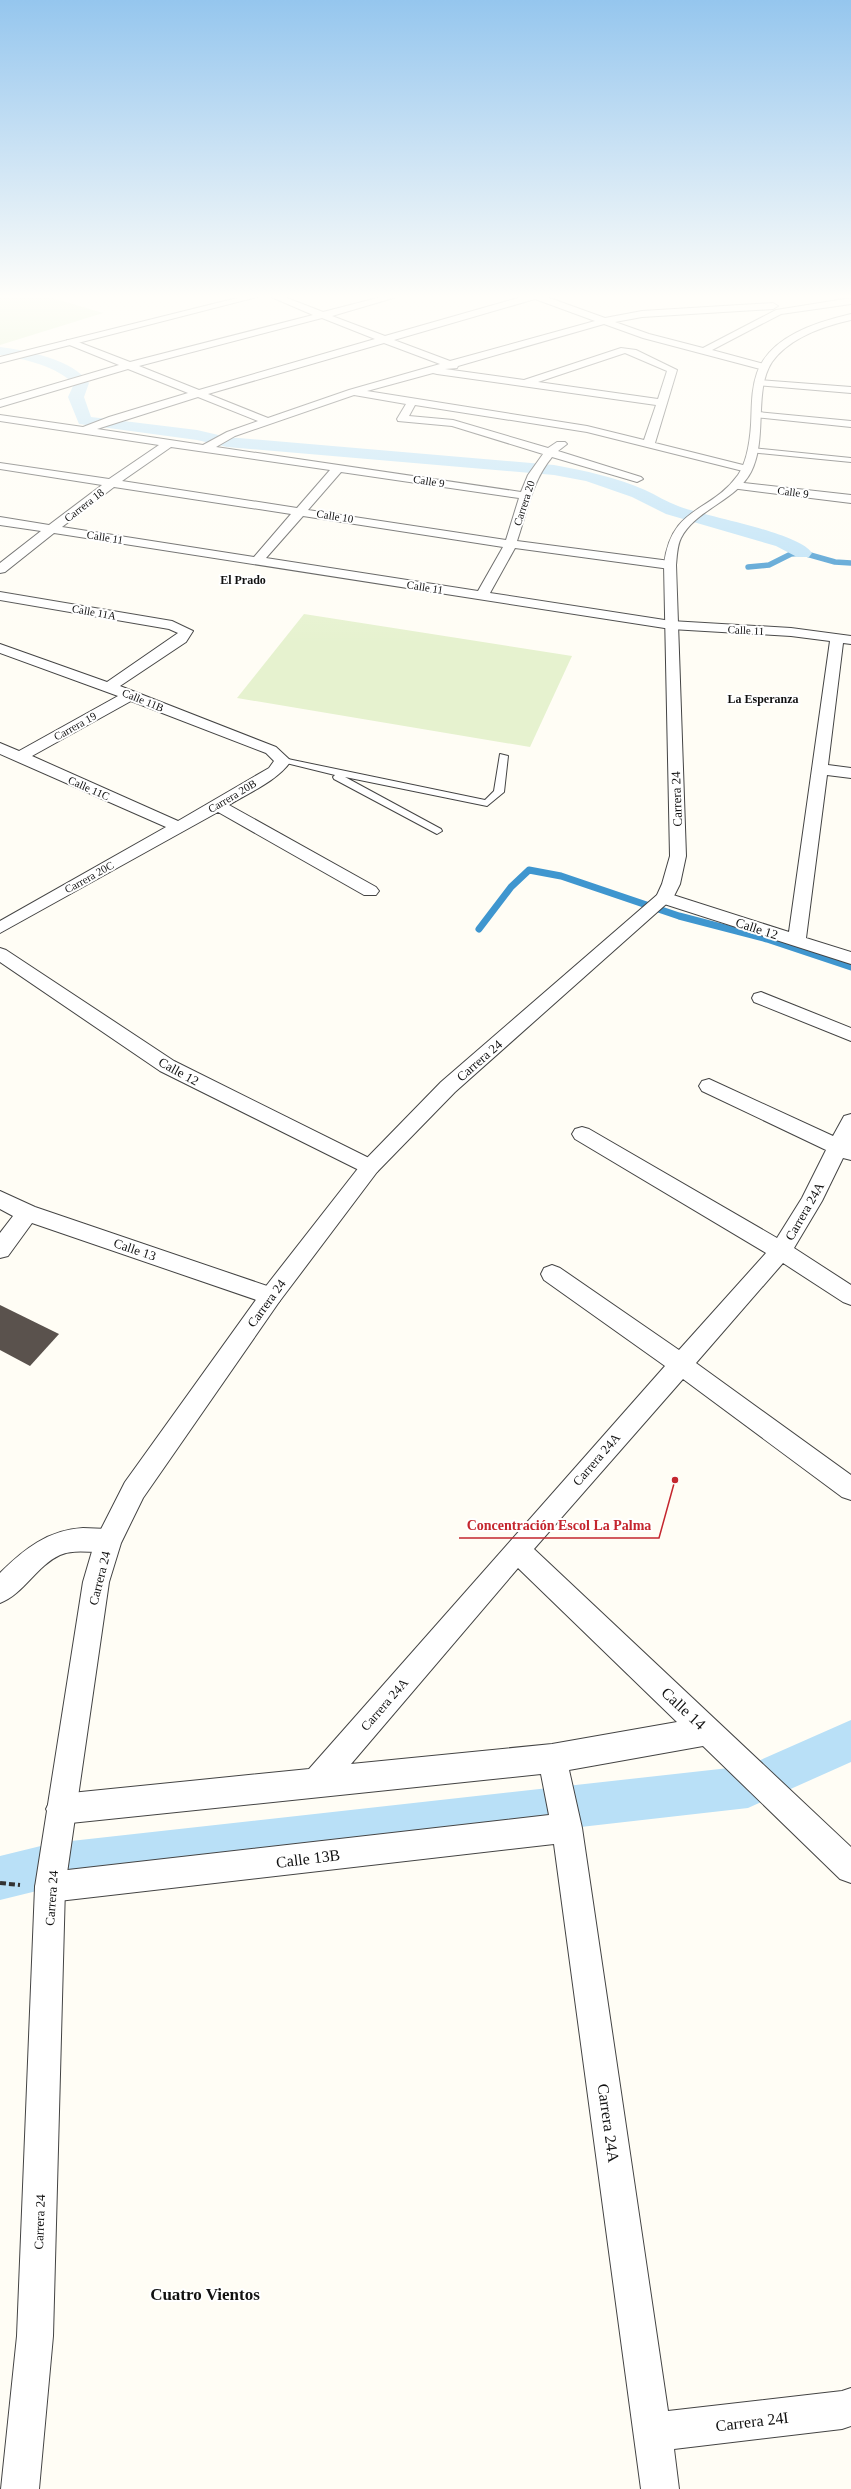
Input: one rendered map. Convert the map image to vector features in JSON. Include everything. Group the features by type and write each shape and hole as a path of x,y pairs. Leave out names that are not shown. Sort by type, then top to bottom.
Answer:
{"street":[{"path":"83,431 113,419 136,412"},
{"path":"244,412 267,421"},
{"path":"202,449 231,434 294,412"},
{"path":"406,412 402,419 453,423 637,479"},
{"path":"453,423 461,412"},
{"path":"470,412 587,429 649,443 747,469"},
{"path":"649,443 660,412"},
{"path":"758,415 851,424"},
{"name":"Carrera 24","path":"20,2489 35,2336 50,1888 96,1582 108,1541 134,1490 271,1296 370,1167 448,1087 654,907 671,884 678,856 670,565 674,540 686,525 735,486 747,469 758,415"},
{"name":"Calle 9","path":"0,418 202,449 339,467 526,496"},
{"name":"Carrera 20","path":"482,596 510,544 536,469 549,451 587,429"},
{"name":"Carrera 18","path":"0,569 113,482 169,444"},
{"name":"Calle 10","path":"0,466 113,482 510,544 670,565"},
{"path":"257,561 339,467"},
{"name":"Calle 9","path":"735,486 851,499"},
{"name":"Calle 11","path":"0,521 671,625 791,632 844,639"},
{"name":"Calle 11A","path":"0,596 172,625 186,631 181,639 109,687"},
{"path":"797,941 820,769 844,639"},
{"name":"Calle 11B","path":"0,648 109,687 271,750 283,761"},
{"name":"Carrera 19","path":"19,757 130,695"},
{"name":"Calle 11C","path":"0,748 179,827"},
{"name":"Carrera 20B","path":"179,827 274,771 283,761"},
{"path":"820,769 851,773"},
{"path":"218,805 370,891"},
{"name":"Carrera 20C","path":"0,928 179,827"},
{"name":"Calle 12","path":"654,907 797,941 851,958"},
{"name":"Calle 12","path":"0,954 167,1066 370,1167"},
{"path":"761,998 851,1035"},
{"path":"709,1086 845,1149"},
{"name":"Carrera 24A","path":"318,1781 517,1550 781,1251 845,1149 851,1121"},
{"path":"582,1134 781,1251 851,1296"},
{"name":"Calle 13","path":"0,1199 27,1213 271,1296"},
{"path":"0,1250 27,1213"},
{"path":"552,1274 680,1364 851,1489"},
{"path":"0,1591 39,1554 58,1544 75,1540 108,1541"},
{"name":"Calle 14","path":"517,1550 851,1868"},
{"path":"61,1809 318,1781 552,1758 708,1731"},
{"name":"Carrera 24A","path":"552,1758 567,1828 660,2489"},
{"name":"Calle 13B","path":"50,1888 567,1828"},
{"name":"Carrera 24I","path":"653,2432 842,2410 851,2407"}],"lane":[{"path":"752,450 851,460"},
{"path":"283,761 487,803 499,792 503,756"},
{"path":"323,769 437,831"}],"green space":[{"path":"304,614 572,656 530,747 237,698"}],"building":[{"path":"0,1305 59,1334 30,1366 0,1350"}],"waterway":[{"path":"82,412 85,421 197,435 227,442 554,470 590,477 638,493 672,510 782,542 803,553"},
{"path":"748,567 769,565 791,554 803,553 835,562 851,563"},
{"path":"479,929 511,887 529,870 561,876 679,916 767,939 851,967"},
{"path":"0,1878 53,1865 748,1787 851,1741"}],"place":[{"name":"Concentración Escol La Palma","path":"675,1480"}],"district":[{"name":"El Prado","path":"243,580"},
{"name":"La Esperanza","path":"763,699"},
{"name":"Cuatro Vientos","path":"205,2294"}]}
